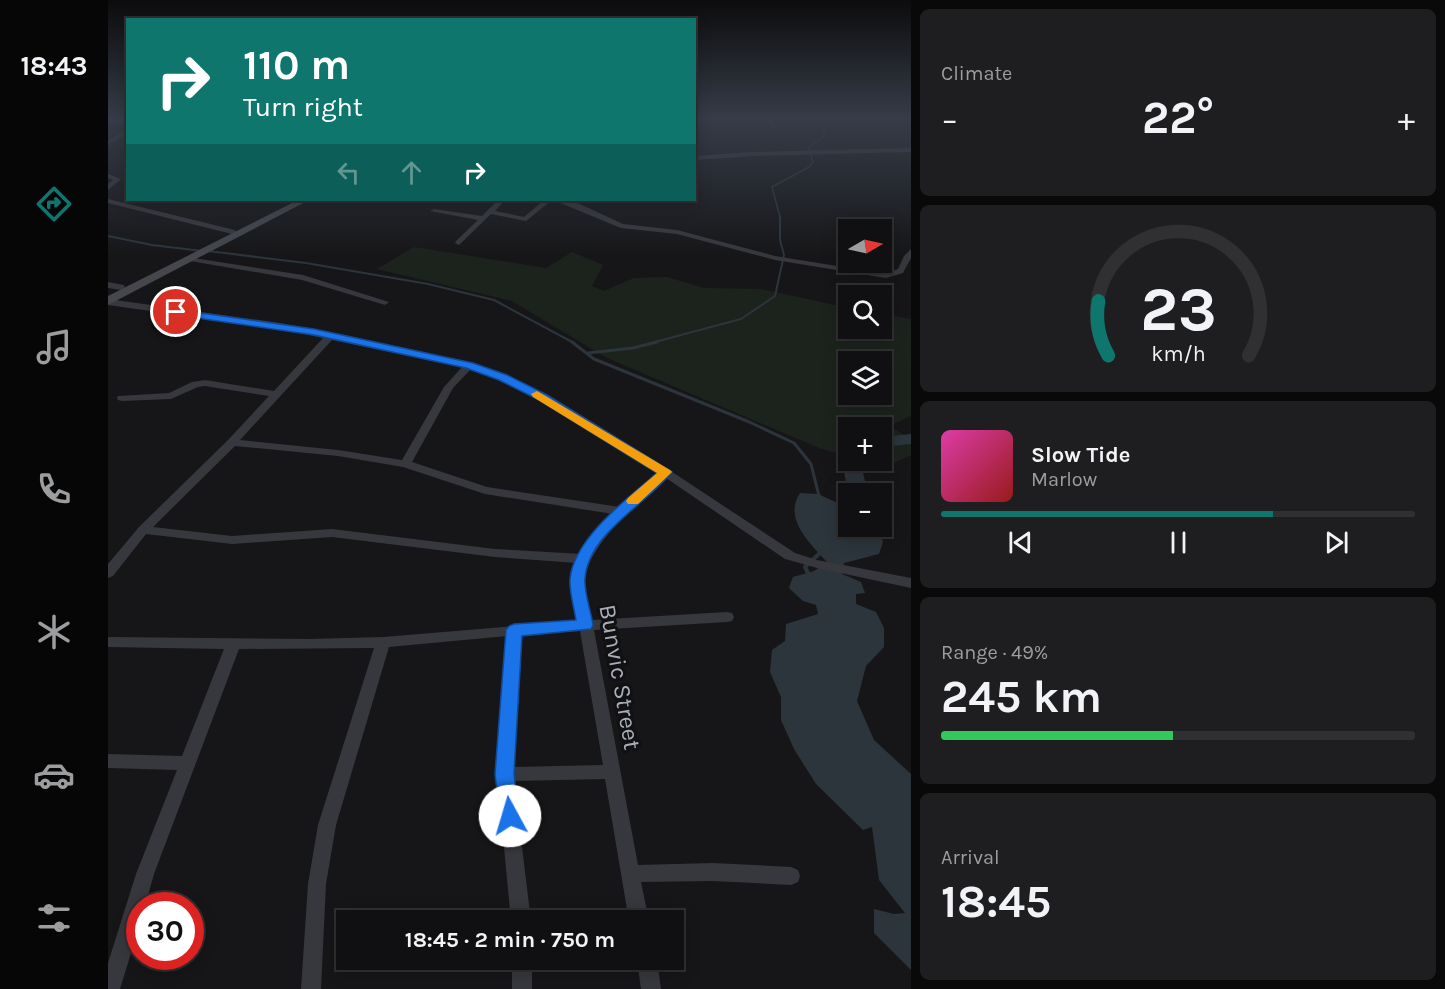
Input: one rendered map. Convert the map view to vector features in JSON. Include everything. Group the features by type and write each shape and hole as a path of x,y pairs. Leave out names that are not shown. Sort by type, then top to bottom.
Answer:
{"main road":[{"path":"108,294 200,252 290,201"},
{"path":"108,301 302,201"}],"street":[{"path":"108,176 118,179 108,188"},
{"path":"108,201 232,232"},
{"path":"459,243 500,201"},
{"path":"490,212 526,219 547,201"},
{"path":"560,201 621,226 677,232 775,258 886,276 901,272 911,251"},
{"path":"434,212 482,218"},
{"path":"728,246 733,232"},
{"path":"200,252 385,302"},
{"path":"108,285 121,287"},
{"path":"108,301 332,335 469,365 543,397 665,472 797,560 911,583"},
{"path":"108,573 143,530 232,442 332,335"},
{"path":"405,465 444,395 469,365"},
{"path":"122,398 171,396 196,384 205,383 276,394"},
{"path":"232,442 338,453 405,465 485,490 621,511"},
{"name":"Bunvic Street","path":"637,910 578,579 584,559 595,539 621,511 665,472"},
{"path":"143,530 232,540 332,532 495,553 584,559"},
{"path":"108,642 232,644 384,642 514,630 727,617"},
{"path":"514,630 505,774 520,910"},
{"path":"311,989 318,884 327,825 384,642"},
{"path":"110,989 146,874 232,644"},
{"path":"108,761 186,763"},
{"path":"505,774 611,772"},
{"path":"630,874 712,872 791,876"},
{"path":"522,970 522,989"},
{"path":"648,970 651,989"}],"shaded area":[{"path":"414,247 546,268 572,252 603,265 592,286 604,291 634,278 667,277 704,288 761,289 838,306 838,339 892,339 892,316 911,319 911,416 892,425 892,417 838,417 838,454 819,448 607,358 512,301 377,269"},
{"path":"892,428 911,439 911,455 892,464"},
{"path":"800,493 818,494 838,503 838,537 881,537 883,542 879,554 844,563 842,574 861,582 865,593 856,594 856,604 876,612 884,628 884,647 866,666 857,701 874,740 911,774 911,970 874,933 874,909 894,914 905,913 879,880 872,827 863,830 816,784 794,749 781,720 781,697 770,672 772,650 785,641 786,624 818,614 816,605 803,601 789,588 793,577 814,571 827,562 801,530 795,512"}],"waterway":[{"path":"780,217 772,187 810,165"},
{"path":"651,343 741,319 775,296 784,255 780,240 780,217"},
{"path":"108,236 152,245 202,251"},
{"path":"208,251 306,263 428,284 494,300 574,343"},
{"path":"572,342 594,359 747,421 794,443 811,464 819,496"},
{"path":"588,353 633,348 657,342"},
{"path":"892,441 911,439"},
{"path":"853,471 856,483"},
{"path":"808,573 805,567 821,552"}],"slow traffic":[{"path":"537,394 665,472 633,501"}],"route":[{"path":"176,312 314,332 469,365 543,397 665,472 621,511 595,539 584,559 578,579 585,625 514,630 505,774 510,816"}]}
